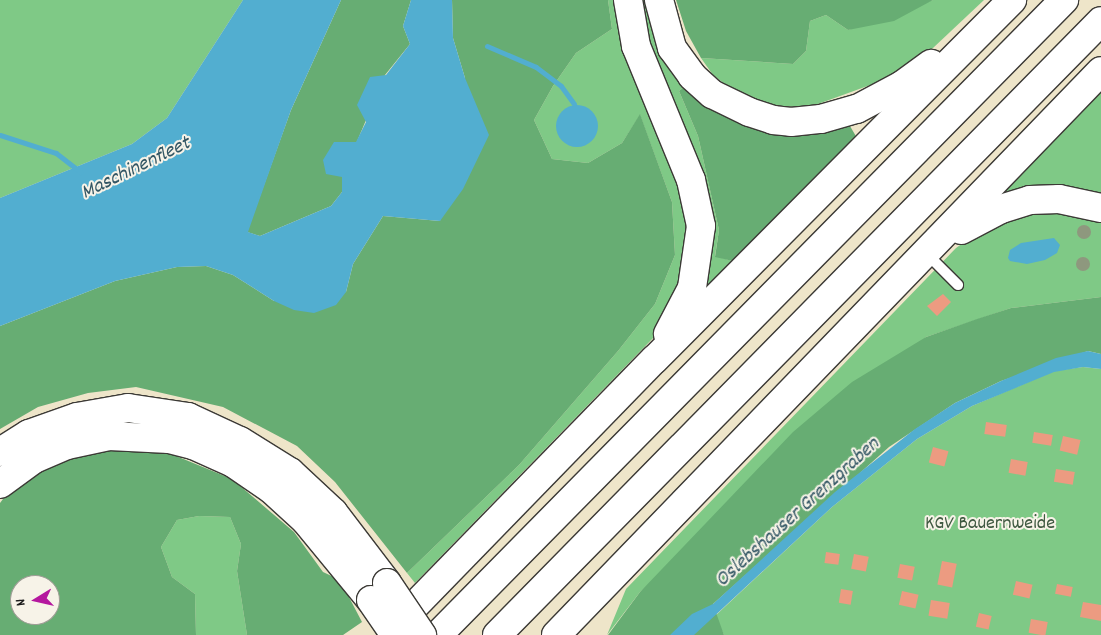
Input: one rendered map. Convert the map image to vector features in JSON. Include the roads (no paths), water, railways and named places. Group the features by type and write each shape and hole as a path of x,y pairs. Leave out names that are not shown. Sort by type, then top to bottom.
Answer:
{"highway":[{"path":"628,0 636,46 691,180 701,226 692,288 654,360"},
{"path":"659,0 672,48 692,76 712,94 749,112 791,122 858,109 902,85 1008,4"},
{"path":"438,635 1064,0"},
{"path":"387,635 654,360 1008,4"},
{"path":"497,635 1101,21"},
{"path":"556,635 1101,71"},
{"path":"928,252 974,222 1030,200 1059,199 1101,208"},
{"path":"0,452 29,434 78,418 128,408 188,417 240,441 290,472 333,512 380,592 395,635"},
{"path":"0,484 34,459 68,445 101,438 161,438 193,445 233,463 271,489 380,592 422,635"},
{"path":"583,635 594,608 618,570"}],"lane":[{"path":"928,252 958,285"}],"water":[{"name":"Maschinenfleet","path":"243,0 341,0 291,110 248,232 260,236 331,206 342,192 342,177 326,174 323,160 334,142 356,142 366,122 357,105 370,77 386,75 410,44 403,26 411,0 452,0 453,38 465,78 489,135 463,189 440,221 383,216 353,264 346,292 336,305 314,313 294,310 274,301 233,275 206,266 177,267 115,281 0,326 0,198 132,144 167,118"},
{"path":"581,105 589,108 595,114 598,126 595,138 589,144 573,147 565,144 559,138 556,122 559,114 565,108"},
{"path":"1054,238 1060,245 1057,253 1045,260 1027,264 1010,261 1008,258 1010,250 1021,243"},
{"path":"1088,351 1101,354 1101,369 1083,367 1054,372 972,406 917,439 832,507 694,635 670,635 692,614 713,604 835,492 915,429 955,403 1001,381 1056,358"}],"waterway":[{"path":"487,46 536,67 561,86 574,104"},
{"name":"Maschinenfleet","path":"0,135 56,153 80,172"}],"water label":[{"name":"Oslebshauser Grenzgraben","path":"798,513"}],"park label":[{"name":"KGV Bauernweide","path":"990,524"}]}
